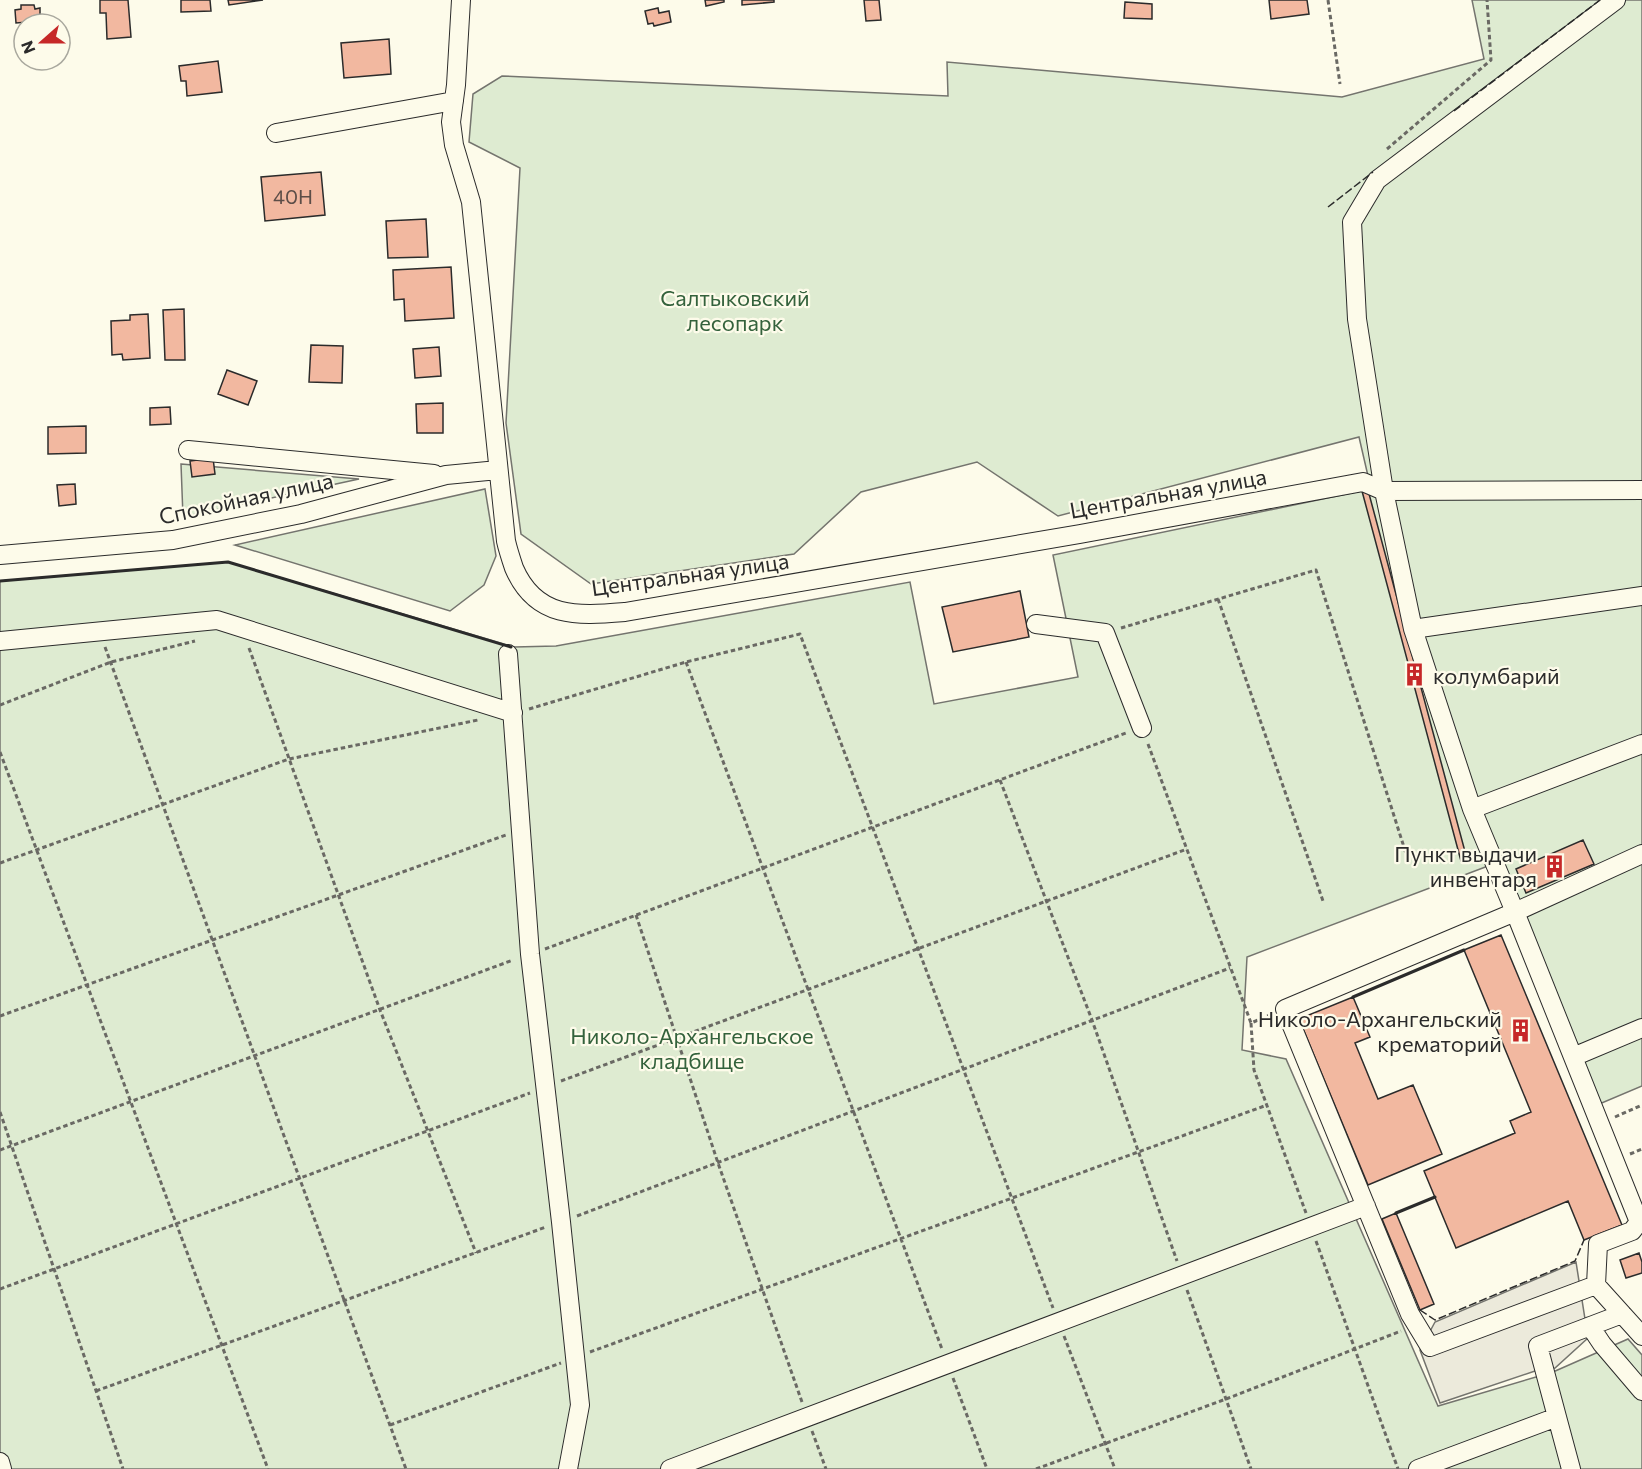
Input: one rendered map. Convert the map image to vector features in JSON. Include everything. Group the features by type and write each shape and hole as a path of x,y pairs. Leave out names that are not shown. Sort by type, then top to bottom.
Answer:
{"street":[{"name":"Центральная улица","path":"461,0 451,122 454,145 471,202 506,541 515,568 527,591 541,604 563,612 592,615 635,610 1034,542 1363,482 1384,491 1642,491"},
{"path":"1616,0 1377,180 1352,222 1357,319 1384,491 1413,629 1472,809 1640,1222 1632,1230 1598,1244 1596,1285 1642,1336"},
{"path":"276,133 453,101"},
{"path":"188,450 446,475"},
{"name":"Спокойная улица","path":"0,555 173,540 302,514 446,475 498,470"},
{"path":"1413,629 1642,596"},
{"path":"0,641 217,620 513,713"},
{"path":"1036,624 1105,633 1142,728"},
{"path":"508,654 530,954 580,1405 568,1469"},
{"path":"1472,809 1642,744"},
{"path":"1596,1285 1430,1347 1410,1314 1285,1009 1515,912 1642,854"},
{"path":"1573,1057 1642,1028"},
{"path":"670,1469 1366,1206"},
{"path":"1571,1469 1538,1346 1622,1314"},
{"path":"1590,1326 1602,1344 1642,1391"},
{"path":"1418,1469 1557,1417"},
{"path":"0,1462 2,1469"}],"path":[{"path":"1329,0 1340,84"},
{"path":"1386,150 1491,60 1487,0"},
{"path":"1105,633 1316,570 1409,863"},
{"path":"1218,599 1323,901"},
{"path":"242,628 380,1010 476,1253"},
{"path":"100,632 406,1469"},
{"path":"513,713 686,662 800,634 1115,1469"},
{"path":"0,705 111,662 198,640"},
{"path":"686,662 987,1469"},
{"path":"0,863 289,759 480,720"},
{"path":"0,1150 1142,728 1251,1023 1254,1070 1398,1469"},
{"path":"0,752 268,1469"},
{"path":"1000,780 1092,1020 1251,1469"},
{"path":"0,1016 522,829"},
{"path":"0,1289 1187,849"},
{"path":"636,915 718,1162 826,1469"},
{"path":"96,1391 561,1222 1231,968"},
{"path":"1251,1023 1285,1009"},
{"path":"390,1425 1267,1105"},
{"path":"1599,1123 1642,1105"},
{"path":"0,1112 123,1469"},
{"path":"1036,1469 1226,1399 1416,1325"}],"green space":[{"name":"Николо-Архангельское кладбище","path":"1472,0 1642,0 1642,1086 1597,1105 1496,863 1247,957 1242,1050 1286,1059 1438,1406 1553,1372 1628,1339 1642,1355 1642,1469 0,1469 0,581 228,562 514,647 556,646 910,582 934,704 1078,677 1053,555 1371,489 1359,437 1058,516 977,462 861,492 794,554 591,584 521,534 506,423 520,168 469,142 473,94 502,76 948,96 947,62 1342,97 1484,59"},
{"path":"181,464 359,479 183,517"},
{"path":"485,489 496,556 484,585 450,611 235,545"}],"shaded area":[{"path":"1576,1262 1588,1338 1555,1368 1535,1371 1440,1403 1420,1350 1435,1322"}],"building":[{"path":"100,0 128,0 131,37 107,39 106,13 100,13"},
{"path":"181,0 210,0 211,11 181,12"},
{"path":"228,0 263,0 229,5"},
{"path":"705,0 724,0 724,2 706,6"},
{"path":"742,0 774,0 774,2 742,5"},
{"path":"864,0 879,0 881,20 866,21"},
{"path":"1269,0 1307,0 1309,14 1271,19"},
{"path":"1125,2 1152,4 1152,19 1124,18"},
{"path":"21,5 34,5 35,9 40,8 40,12 15,12 15,10 21,9"},
{"path":"658,8 659,13 669,11 671,22 654,26 653,23 648,24 645,11"},
{"path":"389,39 391,74 344,78 341,43"},
{"path":"218,61 222,92 187,96 186,81 181,81 179,66"},
{"path":"321,172 325,215 265,221 261,177"},
{"path":"426,219 428,257 388,258 386,221"},
{"path":"451,267 454,318 405,321 404,299 394,300 393,270"},
{"path":"184,309 185,360 165,360 163,310"},
{"path":"148,314 150,358 123,360 122,354 112,355 111,321 130,320 130,315"},
{"path":"311,345 343,346 342,383 309,382"},
{"path":"439,347 441,376 415,378 413,349"},
{"path":"227,370 257,381 248,405 218,394"},
{"path":"443,403 443,433 417,433 416,404"},
{"path":"170,407 171,424 150,425 150,408"},
{"path":"86,426 86,453 48,454 48,427"},
{"path":"213,458 215,474 192,477 190,461"},
{"path":"75,484 76,504 59,506 57,485"},
{"name":"колумбарий","path":"1368,490 1467,859 1461,861 1362,491"},
{"path":"1020,591 1029,637 953,652 942,607"},
{"name":"Пункт выдачи инвентаря","path":"1583,840 1594,864 1526,893 1516,869"},
{"name":"Николо-Архангельский крематорий","path":"1501,935 1622,1225 1584,1240 1568,1201 1456,1248 1424,1171 1515,1133 1510,1121 1531,1112 1464,950"},
{"path":"1353,997 1370,1037 1355,1043 1378,1099 1413,1085 1442,1154 1368,1185 1299,1019"},
{"path":"1396,1213 1434,1304 1420,1310 1382,1219"},
{"path":"1639,1253 1642,1273 1626,1278 1620,1260"}],"fence":[{"path":"1454,111 1600,0"},
{"path":"1328,207 1373,172"},
{"path":"1420,1310 1435,1320 1575,1261 1584,1240"}],"wall":[{"path":"0,581 228,562 511,647"},
{"path":"1353,997 1464,950"},
{"path":"1396,1213 1435,1197"}],"place":[{"name":"колумбарий","path":"1415,675"},
{"name":"Пункт выдачи инвентаря","path":"1555,866"},
{"name":"Николо-Архангельский крематорий","path":"1520,1031"}],"park label":[{"name":"Салтыковский лесопарк","path":"735,310"}]}
